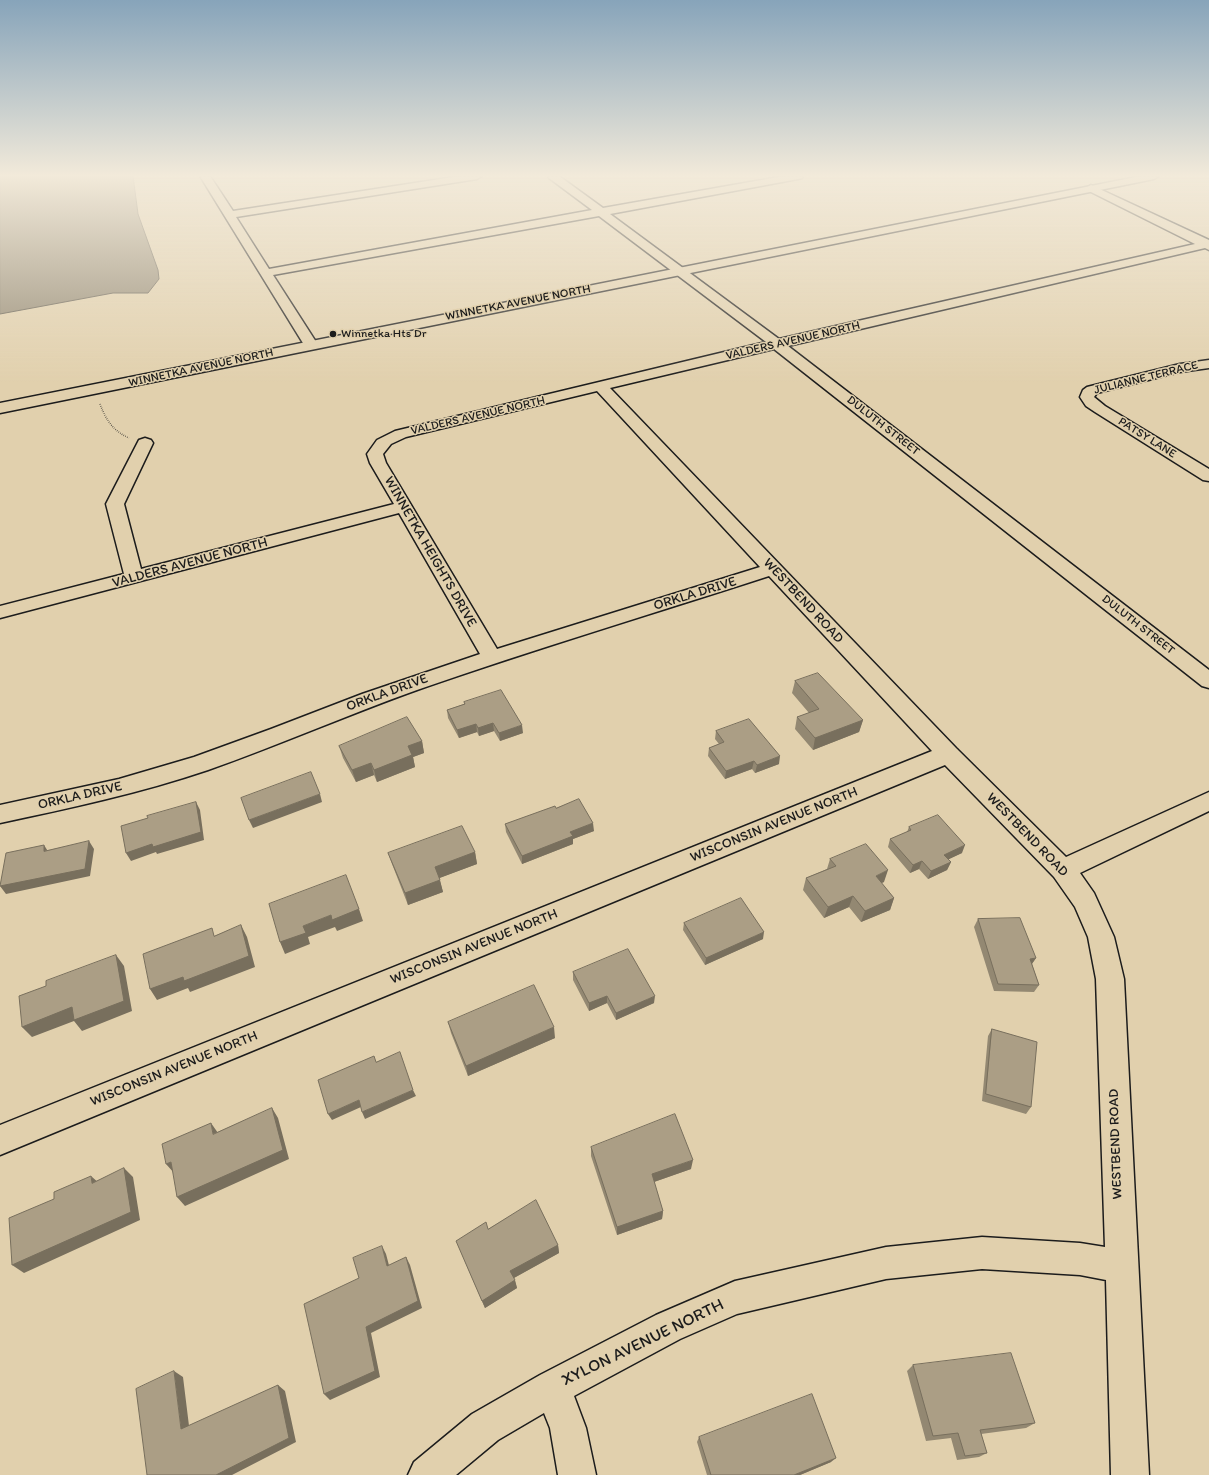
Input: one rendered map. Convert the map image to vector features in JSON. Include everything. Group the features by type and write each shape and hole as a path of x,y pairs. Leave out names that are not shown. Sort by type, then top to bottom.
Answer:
{"street":[{"path":"249,245 310,345"},
{"path":"266,273 421,245"},
{"name":"DULUTH STREET","path":"646,245 777,344 1209,681"},
{"name":"WINNETKA AVENUE NORTH","path":"0,408 806,245"},
{"name":"VALDERS AVENUE NORTH","path":"380,445 388,439 401,434 777,344 1208,245"},
{"name":"JULIANNE TERRACE","path":"1087,397 1088,393 1092,390 1180,368 1209,364"},
{"name":"WESTBEND ROAD","path":"600,386 948,754 1063,870 1085,901 1101,937 1110,979 1130,1475"},
{"name":"PATSY LANE","path":"1087,397 1100,409 1209,476"},
{"path":"134,577 115,504 145,443"},
{"name":"WINNETKA HEIGHTS DRIVE","path":"380,445 375,454 378,463 492,657"},
{"name":"VALDERS AVENUE NORTH","path":"0,612 403,507"},
{"name":"ORKLA DRIVE","path":"0,814 119,788 200,764 279,735 369,699 492,657 773,569"},
{"name":"WISCONSIN AVENUE NORTH","path":"0,1140 948,754"},
{"path":"1063,870 1209,801"},
{"name":"XYLON AVENUE NORTH","path":"427,1475 485,1427 553,1388 668,1327 735,1298 886,1263 982,1253 1080,1259 1121,1267"},
{"path":"553,1388 568,1428 577,1475"}],"path":[{"path":"98,398 107,423 123,436 145,443"}],"shaded area":[{"path":"0,245 149,245 158,270 159,279 148,293 113,293 0,314"}],"building":[{"path":"818,673 863,720 815,738 797,717 819,709 795,681"},
{"path":"501,690 522,725 499,733 493,723 478,728 476,724 457,730 447,710 465,704 464,702"},
{"path":"407,717 422,741 408,746 412,755 374,770 371,763 352,770 339,746"},
{"path":"749,719 780,756 757,765 754,761 726,771 709,748 724,742 716,731"},
{"path":"311,772 320,794 249,820 241,798"},
{"path":"579,799 593,823 570,832 573,836 522,856 505,824"},
{"path":"196,802 201,832 153,847 152,844 126,853 121,826 148,818 147,816"},
{"path":"938,815 965,845 944,855 951,862 931,871 922,861 913,865 890,839 911,830 909,827"},
{"path":"462,826 475,852 435,867 440,880 405,893 388,853"},
{"path":"89,841 85,869 0,886 6,853 44,845 44,851"},
{"path":"866,844 888,870 876,876 894,898 865,911 853,896 828,907 806,878 836,866 830,859"},
{"path":"346,875 359,909 332,920 331,915 303,926 306,933 280,942 269,904"},
{"path":"741,898 764,932 706,958 684,923"},
{"path":"1020,918 1036,958 1030,959 1039,985 998,984 978,919"},
{"path":"241,925 249,956 184,981 183,977 150,989 143,954 212,928 214,936"},
{"path":"628,949 655,996 616,1013 607,996 589,1003 573,972"},
{"path":"116,955 124,1001 74,1020 72,1007 22,1027 19,996 46,986 46,981"},
{"path":"534,985 554,1027 466,1066 448,1022"},
{"path":"992,1029 1037,1042 1031,1107 986,1094"},
{"path":"400,1052 413,1090 362,1112 359,1100 328,1114 318,1080 374,1056 376,1062"},
{"path":"272,1108 283,1150 177,1197 171,1162 166,1164 162,1144 211,1123 213,1134"},
{"path":"675,1114 693,1160 652,1174 663,1211 617,1227 591,1147"},
{"path":"124,1168 131,1212 12,1265 9,1218 54,1199 54,1192 91,1176 92,1183"},
{"path":"536,1200 558,1245 510,1271 515,1280 482,1301 456,1241 486,1222 488,1229"},
{"path":"382,1246 387,1266 406,1257 418,1301 366,1327 375,1371 324,1394 304,1304 359,1278 353,1258"},
{"path":"1011,1353 1035,1423 980,1430 987,1453 965,1456 958,1433 933,1436 913,1365"},
{"path":"174,1371 181,1429 278,1385 289,1438 216,1475 147,1475 136,1389"},
{"path":"812,1394 836,1458 794,1475 711,1475 699,1437"}],"place":[{"name":"Winnetka Hts Dr","path":"333,334"}]}
